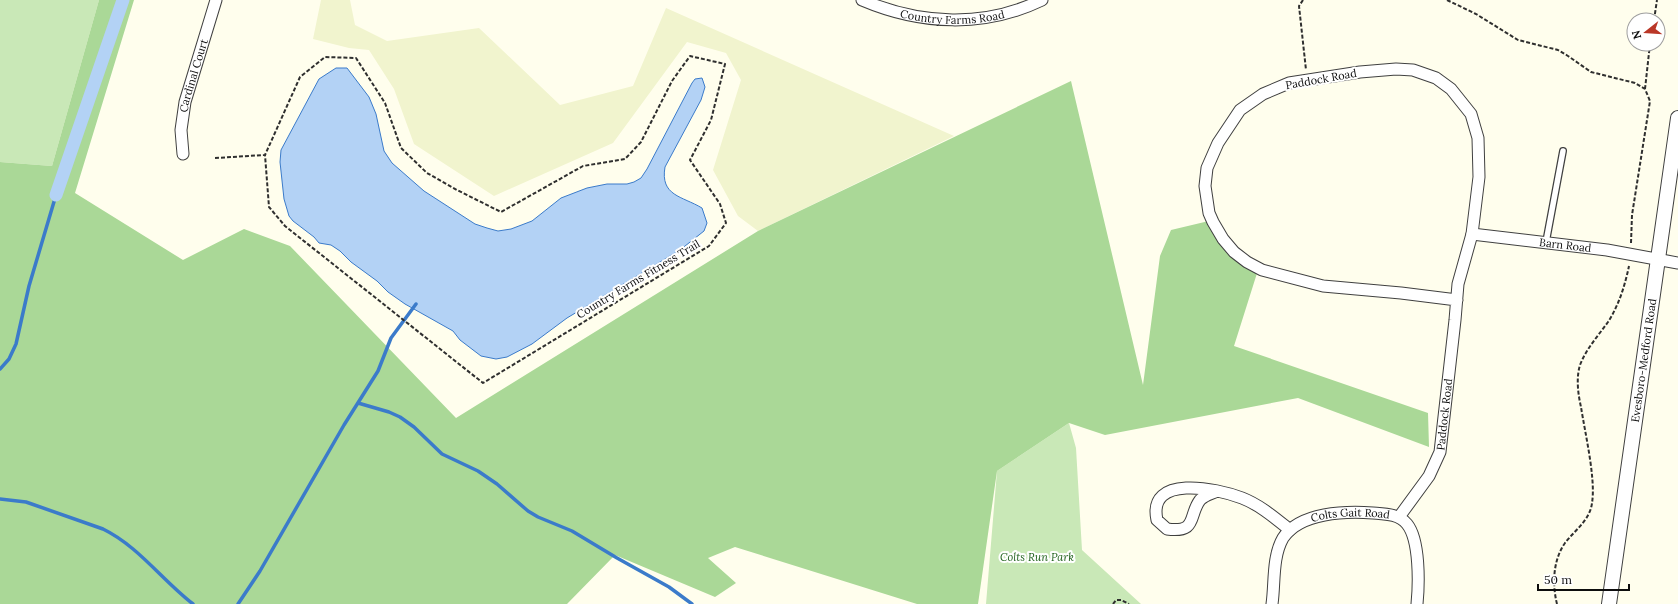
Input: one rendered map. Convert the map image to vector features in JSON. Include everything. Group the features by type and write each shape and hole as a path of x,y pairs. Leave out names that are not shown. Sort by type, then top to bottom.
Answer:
{"street":[{"name":"Cardinal Court","path":"183,154 181,130 185,102 216,0"},
{"name":"Country Farms Road","path":"862,0 906,15 945,20 964,20 1002,14 1020,9 1042,0"},
{"name":"Paddock Road","path":"1399,516 1429,476 1440,452 1458,284 1472,234 1479,172 1478,138 1471,114 1451,88 1429,75 1405,69 1369,70 1307,79 1281,86 1263,94 1247,104 1231,122 1218,143 1207,168 1205,186 1209,213 1222,238 1234,252 1254,266 1269,272 1323,286 1401,293 1456,300"},
{"name":"Evesboro-Medford Road","path":"1608,604 1678,118"},
{"name":"Barn Road","path":"1472,234 1607,250 1657,260 1678,262"},
{"path":"1217,491 1201,500 1197,505 1193,519 1189,525 1182,529 1167,530 1157,520 1156,504 1159,498 1172,489 1187,488 1217,491 1230,494 1252,503 1290,530 1284,537 1279,549 1272,604"},
{"name":"Colts Gait Road","path":"1290,530 1310,520 1335,513 1358,512 1399,516 1410,527 1414,543 1419,574 1417,604"}],"lane":[{"path":"1546,242 1563,151"}],"path":[{"path":"1303,0 1299,6 1307,79"},
{"path":"1447,0 1476,14 1518,40 1558,50 1591,72 1635,82 1645,89"},
{"path":"1655,12 1657,0"},
{"path":"1557,604 1554,592 1554,575 1558,558 1565,543 1589,514 1592,503 1591,468 1578,394 1578,378 1580,366 1588,349 1609,321 1626,282 1631,254 1632,215 1650,101 1645,89 1649,52"},
{"name":"Country Farms Fitness Trail","path":"690,56 725,64 711,120 690,160 720,204 726,223 709,246 483,383 285,226 270,207 265,155 300,78 325,57 356,58 385,103 401,148 427,173 501,212 583,166 625,159 641,142 672,81 690,56"},
{"path":"215,158 265,155"},
{"path":"1113,604 1116,600 1121,600 1128,604"}],"green space":[{"path":"0,0 99,0 52,166 0,162"},
{"path":"99,0 134,0 75,193 183,260 244,229 290,246 456,418 758,231 1071,81 1143,385 1160,256 1171,230 1213,220 1258,270 1234,346 1428,413 1429,447 1298,398 1105,435 1069,423 997,471 978,604 917,604 735,547 708,558 736,583 715,597 615,555 567,604 0,604 0,162 52,166"},
{"path":"321,0 350,0 355,25 387,41 479,28 560,105 633,86 666,8 954,136 758,231 738,216 713,170 741,80 726,53 687,42 613,143 494,196 414,144 394,89 369,50 349,48 313,39"},
{"name":"Colts Run Park","path":"1069,423 1076,448 1082,550 1141,604 986,604 997,471"}],"water":[{"path":"336,68 347,68 369,97 376,114 384,151 392,163 424,191 475,224 498,231 511,229 532,221 561,198 587,188 607,184 627,184 641,178 692,83 695,79 702,78 705,87 701,100 665,167 664,177 669,190 702,208 707,223 704,231 680,250 567,318 532,344 507,357 496,359 481,356 460,340 453,331 405,304 388,292 377,281 351,262 340,251 331,245 319,243 289,216 284,199 280,162 281,150 319,79"}],"waterway":[{"path":"56,195 123,0"},
{"path":"0,369 9,359 16,344 29,286 56,195"},
{"path":"238,604 260,571 344,425 378,371 391,338 416,304"},
{"path":"358,403 389,412 400,417 414,427 442,454 478,471 497,484 528,511 538,517 572,531 669,587 692,604"},
{"path":"0,499 26,502 103,529 116,536 139,554 193,604"}]}
